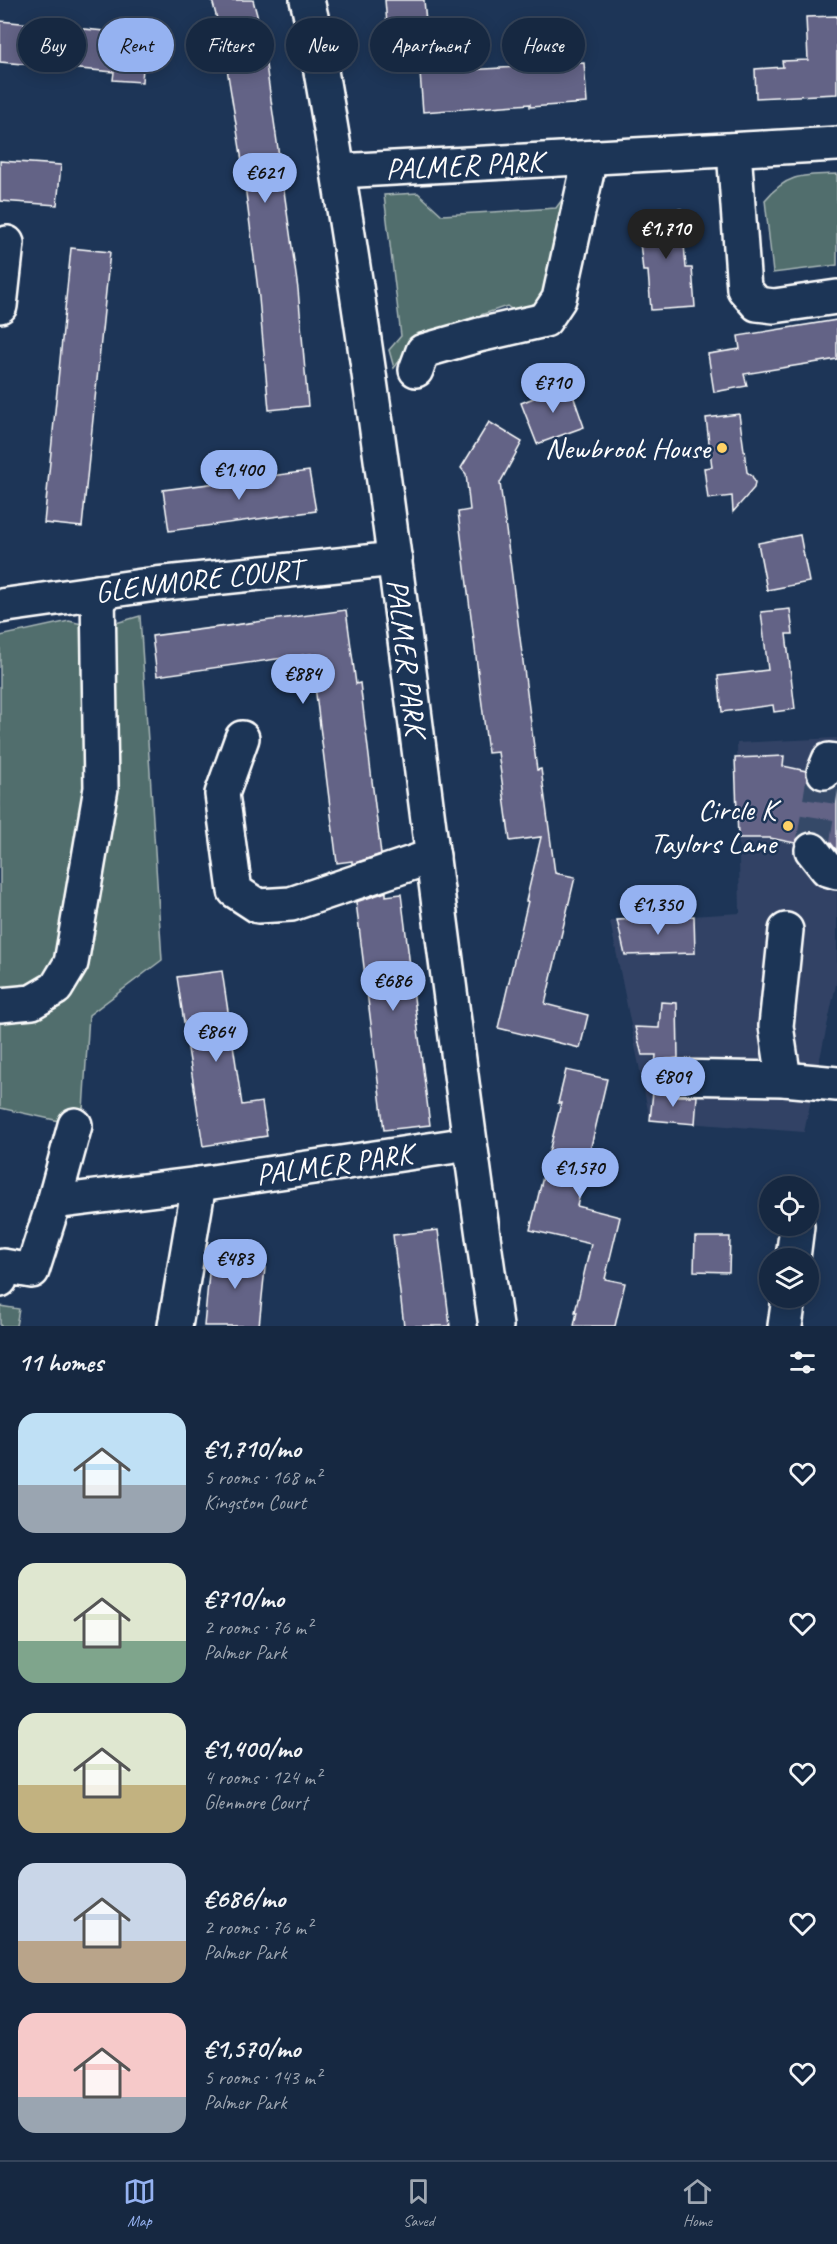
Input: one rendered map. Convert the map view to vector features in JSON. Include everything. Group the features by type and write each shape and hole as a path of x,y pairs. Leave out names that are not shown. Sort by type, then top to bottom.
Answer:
{"street":[{"name":"PALMER PARK","path":"307,0 339,171 395,559 469,1144 496,1326"},
{"name":"PALMER PARK","path":"339,171 837,144"},
{"path":"734,150 744,289 757,304 774,306 837,297"},
{"name":"PALMER PARK","path":"416,370 423,351 545,320 559,299 590,158"},
{"path":"0,306 7,243"},
{"name":"GLENMORE COURT","path":"0,606 168,582 395,559"},
{"path":"0,1005 32,1002 56,988 71,963 101,788 98,592"},
{"path":"242,738 222,794 235,891 258,906 291,904 433,856"},
{"path":"812,850 826,869 837,872"},
{"path":"784,1079 776,1026 786,930"},
{"path":"671,1077 784,1079 837,1084"},
{"path":"0,1280 3,1266 32,1271 75,1125"},
{"name":"PALMER PARK","path":"54,1202 200,1184 469,1144"},
{"path":"175,1326 200,1184"},
{"path":"785,1326 788,1308"}],"shaded area":[{"path":"837,738 837,980 804,1132 650,1120 610,921 740,913 737,743"}],"green space":[{"path":"837,174 837,265 773,273 765,200 781,185 797,177"},
{"path":"572,186 543,300 521,316 507,306 418,336 394,368 389,350 401,336 384,195 418,193 442,215 556,208"},
{"path":"140,616 162,960 89,1015 82,1126 0,1108 0,636 69,621 99,628"},
{"path":"0,1306 19,1309 16,1326 0,1326"}],"building":[{"path":"212,0 253,0 258,18 217,18"},
{"path":"385,0 424,0 426,18 386,18"},
{"path":"837,16 837,94 756,98 755,69 783,67 782,61 808,60 806,17"},
{"path":"0,21 18,23 18,64 0,62"},
{"path":"86,29 98,30 98,71 86,70"},
{"path":"502,68 502,72 585,72 587,103 530,107 530,104 423,112 420,73 490,72 490,69"},
{"path":"114,72 143,72 142,82 113,80"},
{"path":"228,72 267,72 298,289 308,406 269,410 259,298 242,161"},
{"path":"0,161 61,165 57,205 0,201"},
{"path":"681,209 686,268 692,268 695,307 651,310 648,271 643,271 637,213"},
{"path":"71,248 110,252 82,527 44,523"},
{"path":"837,320 837,359 744,374 747,386 714,392 708,354 740,349 738,336"},
{"path":"569,384 584,427 537,444 521,403"},
{"name":"Newbrook House","path":"739,414 747,472 755,482 754,488 733,512 732,496 708,499 704,468 712,467 706,418"},
{"path":"489,422 522,442 500,483 537,770 541,769 555,873 575,877 545,1004 588,1015 580,1048 498,1028 541,837 510,841 498,752 488,753 458,512 470,510 466,474 461,468"},
{"path":"309,471 316,511 169,531 163,490"},
{"path":"800,535 809,582 767,590 758,543"},
{"path":"790,609 793,634 786,634 795,709 774,712 773,705 722,712 718,676 768,670 761,612"},
{"path":"346,610 356,684 360,683 381,854 352,864 352,861 337,863 311,654 157,676 152,636"},
{"path":"784,756 783,766 806,771 809,783 816,789 827,790 837,785 837,851 827,838 818,832 801,835 795,843 770,838 738,838 735,758"},
{"path":"386,892 386,896 401,894 430,1125 384,1130 356,902"},
{"path":"694,916 695,953 625,955 617,920"},
{"path":"222,971 242,1105 262,1102 267,1136 203,1146 177,977"},
{"path":"661,1002 677,1003 678,1058 662,1060 655,1067 656,1055 642,1055 635,1027 659,1028"},
{"path":"566,1070 607,1079 577,1206 620,1217 605,1279 625,1283 615,1326 574,1326 577,1312 575,1312 591,1244 530,1230 561,1103 558,1103"},
{"path":"654,1083 662,1093 671,1096 697,1096 695,1124 650,1120"},
{"path":"438,1230 450,1326 404,1326 393,1235"},
{"path":"695,1237 730,1237 729,1272 694,1271"},
{"path":"211,1252 266,1258 259,1326 204,1326"}],"tunnel":[{"path":"812,850 824,772"}],"place":[{"name":"Newbrook House","path":"722,448"},
{"name":"Circle K Taylors Lane","path":"788,826"}]}
